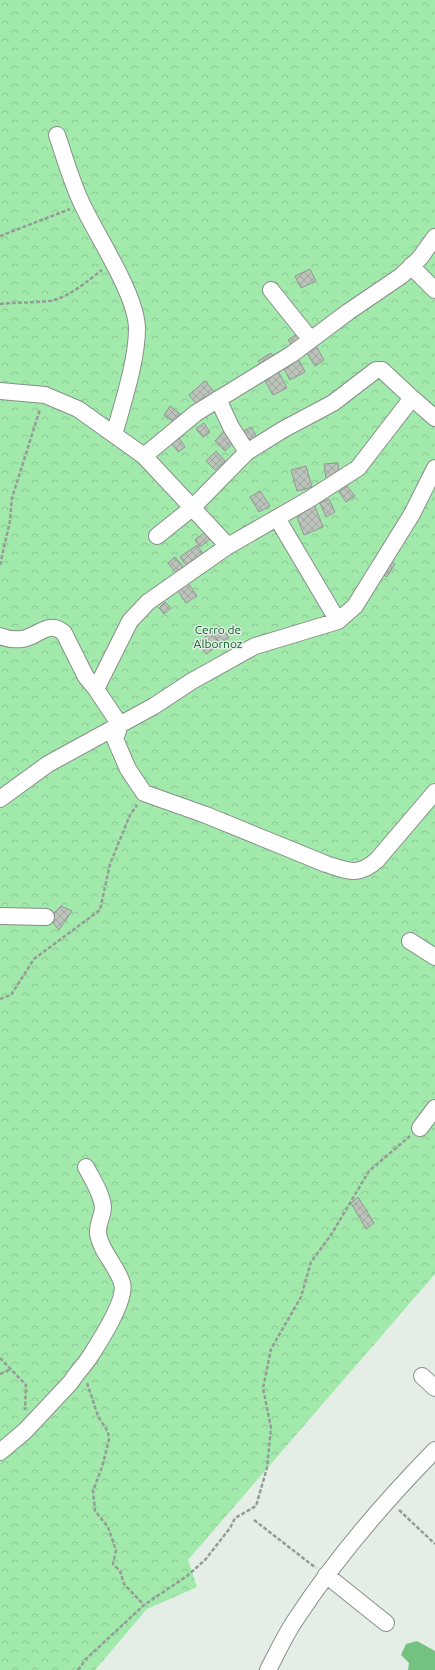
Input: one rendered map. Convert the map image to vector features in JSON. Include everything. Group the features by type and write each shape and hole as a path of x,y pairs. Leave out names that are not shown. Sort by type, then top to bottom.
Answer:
{"street":[{"path":"57,135 82,205 136,314 137,328 135,352 114,435"},
{"path":"144,456 196,413 292,354 348,312 401,276 420,258 435,237"},
{"path":"411,266 435,290"},
{"path":"272,290 311,340"},
{"path":"157,536 192,508 247,452 284,429 333,403 376,370 382,370 435,418"},
{"path":"0,391 45,395 78,409 144,456 228,546"},
{"path":"96,689 130,621 148,602 228,546 277,518 358,468 412,398"},
{"path":"218,400 231,427 247,452"},
{"path":"0,799 48,764 154,706 192,681 254,646 338,621 355,606 412,514 435,468"},
{"path":"277,518 338,621"},
{"path":"0,636 9,639 24,639 52,627 59,629 64,633 86,677 96,689 120,725"},
{"path":"120,725 115,739 128,769 144,793 206,815 326,864 346,870 362,871 377,860 435,792"},
{"path":"0,916 46,917"},
{"path":"410,941 435,957"},
{"path":"420,1128 435,1108"},
{"path":"0,1452 25,1430 71,1382 91,1355 113,1318 121,1298 123,1285 105,1253 98,1234 103,1208 101,1199 86,1168"},
{"path":"422,1376 435,1388"},
{"path":"268,1670 295,1620 326,1575 388,1500 435,1450"},
{"path":"326,1575 386,1623"}],"path":[{"path":"0,236 82,205"},
{"path":"0,304 50,301 79,287 112,263"},
{"path":"0,564 10,521 12,498 45,395"},
{"path":"0,999 11,995 34,959 100,910 110,864 130,815 144,793"},
{"path":"78,1670 86,1659 144,1605 187,1576 206,1560 230,1528 235,1518 256,1506 267,1468 271,1428 263,1388 271,1349 301,1297 311,1262 331,1236 369,1171 420,1128"},
{"path":"0,1358 26,1385 25,1430"},
{"path":"0,1374 11,1369"},
{"path":"77,1372 86,1378 98,1416 108,1432 109,1440 102,1467 93,1491 96,1511 108,1527 116,1550 113,1564 120,1571 124,1584 144,1605"},
{"path":"388,1500 435,1544"},
{"path":"254,1520 326,1575"}],"green space":[{"name":"Cerro de Albornoz","path":"0,0 435,0 435,1274 188,1560 197,1587 147,1609 95,1670 0,1670"}],"shaded area":[{"path":"417,1641 435,1651 435,1670 408,1670 409,1663 401,1655 406,1644"}],"building":[{"path":"310,269 316,281 301,288 295,276"},
{"path":"300,332 305,340 294,348 288,340"},
{"path":"315,344 324,360 315,366 305,350"},
{"path":"271,353 275,360 262,367 258,361"},
{"path":"298,358 305,372 290,380 283,367"},
{"path":"278,371 287,388 273,395 264,379"},
{"path":"205,381 215,393 198,406 189,395"},
{"path":"170,406 180,414 174,422 164,415"},
{"path":"204,423 210,432 203,437 196,429"},
{"path":"251,427 258,439 247,446 240,433"},
{"path":"225,430 236,440 225,451 215,441"},
{"path":"179,438 185,447 178,452 172,443"},
{"path":"216,451 225,461 215,470 206,461"},
{"path":"338,463 339,478 326,479 324,464"},
{"path":"306,466 312,487 297,491 291,470"},
{"path":"347,486 355,496 346,502 339,492"},
{"path":"260,491 270,506 259,512 250,497"},
{"path":"329,499 335,512 326,517 320,503"},
{"path":"314,504 323,527 304,535 295,512"},
{"path":"209,529 214,536 200,547 195,540"},
{"path":"197,545 203,554 187,566 180,557"},
{"path":"175,557 183,567 176,573 168,563"},
{"path":"387,559 395,564 387,577 380,573"},
{"path":"188,583 197,596 186,603 177,590"},
{"path":"165,602 171,608 164,614 159,608"},
{"path":"220,626 229,638 220,644 212,632"},
{"path":"212,632 220,644 206,654 198,642"},
{"path":"61,906 72,911 59,930 49,918"},
{"path":"358,1197 374,1223 366,1229 351,1203"}]}
